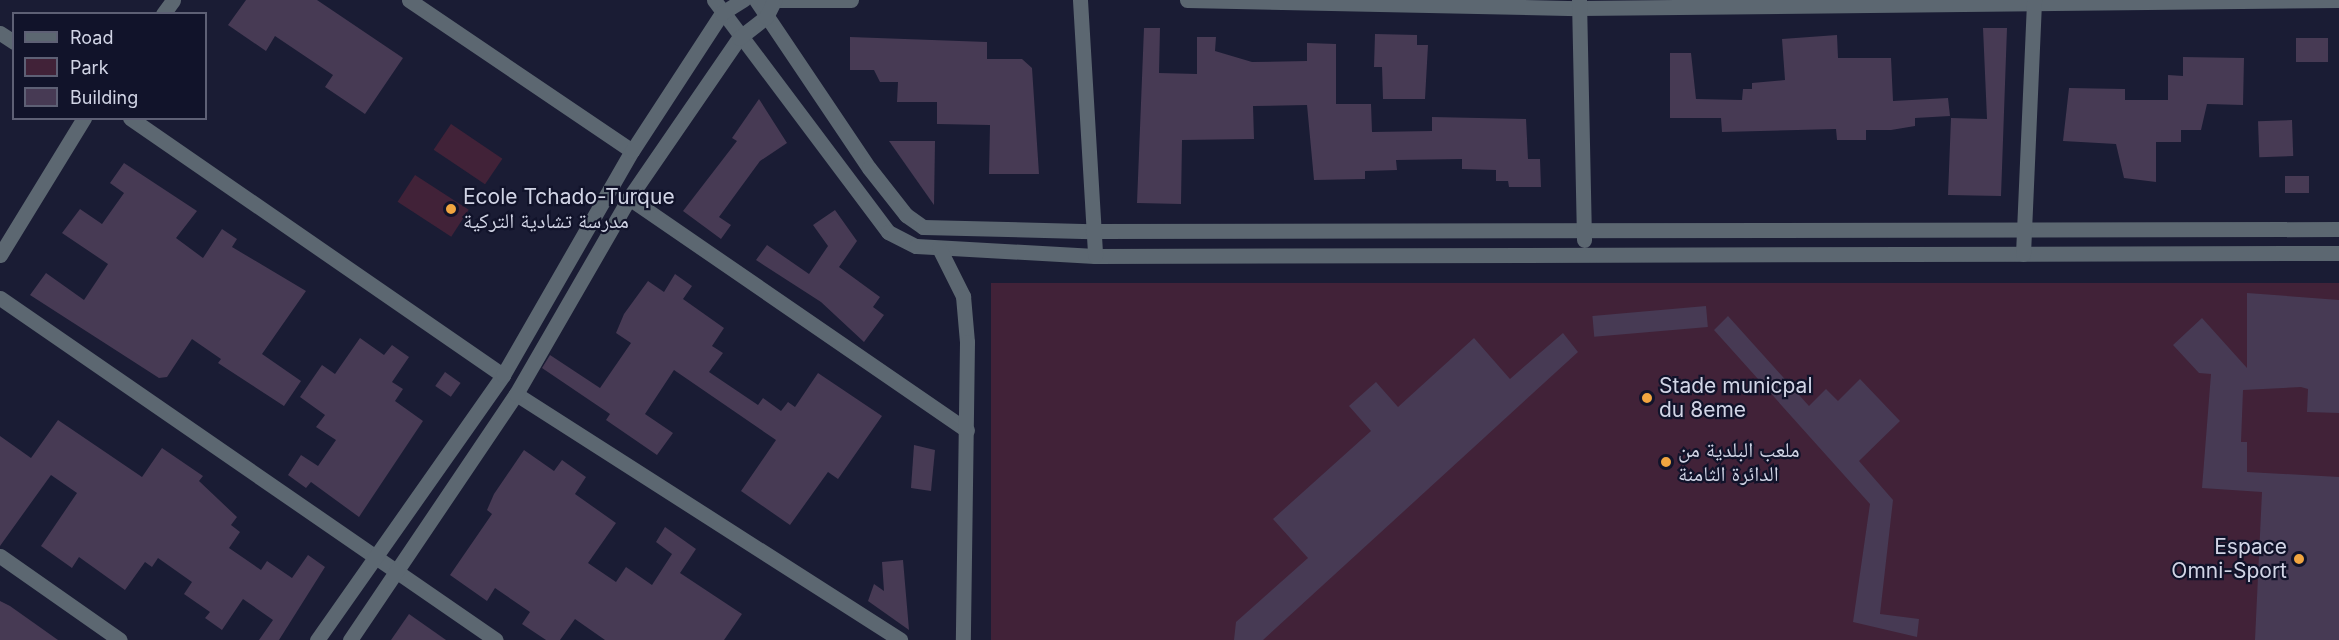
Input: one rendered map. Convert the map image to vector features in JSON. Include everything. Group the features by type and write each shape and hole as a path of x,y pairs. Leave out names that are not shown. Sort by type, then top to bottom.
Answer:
{"street":[{"path":"409,0 632,151"},
{"path":"714,0 738,38 888,232 916,246 1095,256 1585,253 2339,253"},
{"path":"317,640 374,554 503,375 632,151 722,13 743,0"},
{"path":"756,0 869,168 906,215 923,227 1092,231 2339,229"},
{"path":"350,640 516,394 629,198 738,38 766,17 773,0 851,0"},
{"path":"1080,0 1095,256"},
{"path":"1187,0 1579,4 2033,4 2339,0"},
{"path":"1579,4 1585,253"},
{"path":"2023,254 2022,231 2033,4"},
{"path":"0,255 83,120"},
{"path":"133,120 503,375"},
{"path":"629,198 967,430"},
{"path":"939,248 963,296 967,430 963,640"},
{"path":"0,298 496,640"},
{"path":"516,394 900,640"},
{"path":"0,556 120,640"}],"green space":[{"path":"451,124 502,159 485,184 434,150"},
{"path":"415,175 469,210 451,237 398,202"},
{"name":"ملعب البلدية من الدائرة الثامنة","path":"991,283 2339,283 2339,640 991,640"}],"building":[{"path":"246,0 317,0 403,58 365,114 325,87 333,75 275,36 266,51 228,25"},
{"path":"1144,28 1160,28 1159,73 1197,74 1197,37 1216,37 1215,51 1252,62 1307,61 1307,43 1336,44 1336,104 1371,104 1372,132 1432,131 1432,117 1526,119 1528,159 1540,159 1541,187 1509,187 1508,181 1496,181 1496,170 1462,169 1462,159 1396,160 1397,170 1365,171 1365,179 1314,180 1307,105 1253,106 1254,139 1182,140 1181,204 1137,203"},
{"path":"1983,28 2007,28 2001,196 1948,195 1951,118 1987,119"},
{"path":"1375,34 1417,35 1417,45 1428,45 1425,99 1383,99 1382,67 1374,67"},
{"path":"1837,35 1838,58 1891,58 1893,101 1948,98 1950,116 1915,118 1915,126 1891,130 1866,130 1866,140 1837,140 1836,129 1722,132 1721,118 1670,118 1670,53 1691,53 1696,99 1742,100 1743,89 1752,89 1752,83 1785,80 1782,39"},
{"path":"850,37 987,42 987,59 1022,59 1032,68 1039,174 989,174 990,125 937,124 937,102 897,102 898,82 880,82 874,70 850,70"},
{"path":"2296,38 2328,38 2328,62 2296,62"},
{"path":"2183,57 2244,58 2243,105 2207,104 2201,130 2181,130 2181,142 2156,142 2156,182 2124,178 2116,144 2063,141 2069,88 2125,89 2125,100 2168,100 2168,75 2183,76"},
{"path":"759,99 787,143 760,161 719,217 731,225 721,239 683,211 737,141 732,138"},
{"path":"2292,120 2293,156 2259,157 2258,121"},
{"path":"889,141 935,141 934,205"},
{"path":"124,163 197,211 176,238 203,258 222,229 237,239 232,247 306,291 262,354 301,381 284,406 218,363 221,359 192,339 167,377 159,378 30,295 46,273 84,300 108,264 62,233 80,209 102,224 124,193 110,183"},
{"path":"2285,176 2309,176 2309,193 2285,193"},
{"path":"835,210 857,241 839,267 880,297 873,307 884,315 864,342 821,302 756,260 767,245 809,274 828,246 813,225"},
{"path":"675,274 692,286 683,299 724,328 712,346 723,353 709,372 758,405 763,398 781,411 788,402 795,407 818,373 882,416 838,479 828,472 790,525 741,491 776,440 674,370 645,414 673,433 657,455 606,420 610,414 542,368 550,355 600,388 631,343 616,333 624,314 648,281 664,292"},
{"path":"2247,293 2339,300 2339,413 2307,412 2308,389 2301,387 2243,390 2241,442 2247,442 2247,472 2339,477 2339,640 2255,640 2262,492 2202,488 2211,374 2199,373 2173,345 2202,318 2247,368"},
{"path":"1706,306 1708,327 1594,337 1592,316"},
{"path":"1728,316 1809,406 1826,389 1838,401 1860,379 1900,421 1859,461 1893,500 1880,614 1919,619 1917,637 1853,622 1870,504 1714,330"},
{"path":"1563,333 1578,352 1263,640 1234,640 1236,622 1308,558 1273,519 1371,431 1349,406 1376,382 1398,407 1474,338 1510,379"},
{"path":"360,338 384,355 392,345 409,357 392,382 403,389 395,401 423,421 359,517 311,482 306,488 288,475 301,455 318,466 336,440 316,427 325,415 300,397 322,365 335,374"},
{"path":"445,372 461,383 451,397 435,386"},
{"path":"58,420 142,477 162,448 203,476 199,481 237,517 231,525 240,532 229,548 261,570 267,561 292,578 308,555 325,567 279,640 259,640 273,620 243,599 222,630 205,618 210,612 184,594 192,582 158,558 152,567 145,562 125,590 79,557 72,568 41,546 77,493 51,475 0,546 0,436 31,458"},
{"path":"914,445 935,450 931,491 911,488"},
{"path":"524,450 554,471 562,460 586,477 575,494 616,523 588,563 616,582 626,567 652,585 672,554 656,542 665,527 696,549 680,573 742,614 724,640 605,640 575,619 560,640 546,640 522,624 530,612 495,588 487,601 450,575 492,514 487,510 494,494"},
{"path":"903,560 909,630 868,601 874,584 884,591 882,562"},
{"path":"0,601 10,606 58,640 0,640"},
{"path":"409,614 446,640 391,640"}],"place":[{"name":"Ecole Tchado-Turque مدرسة تشادية التركية","path":"451,209"},
{"name":"Stade municpal du 8eme","path":"1647,398"},
{"name":"ملعب البلدية من الدائرة الثامنة","path":"1666,462"},
{"name":"Espace Omni-Sport","path":"2299,559"}]}
